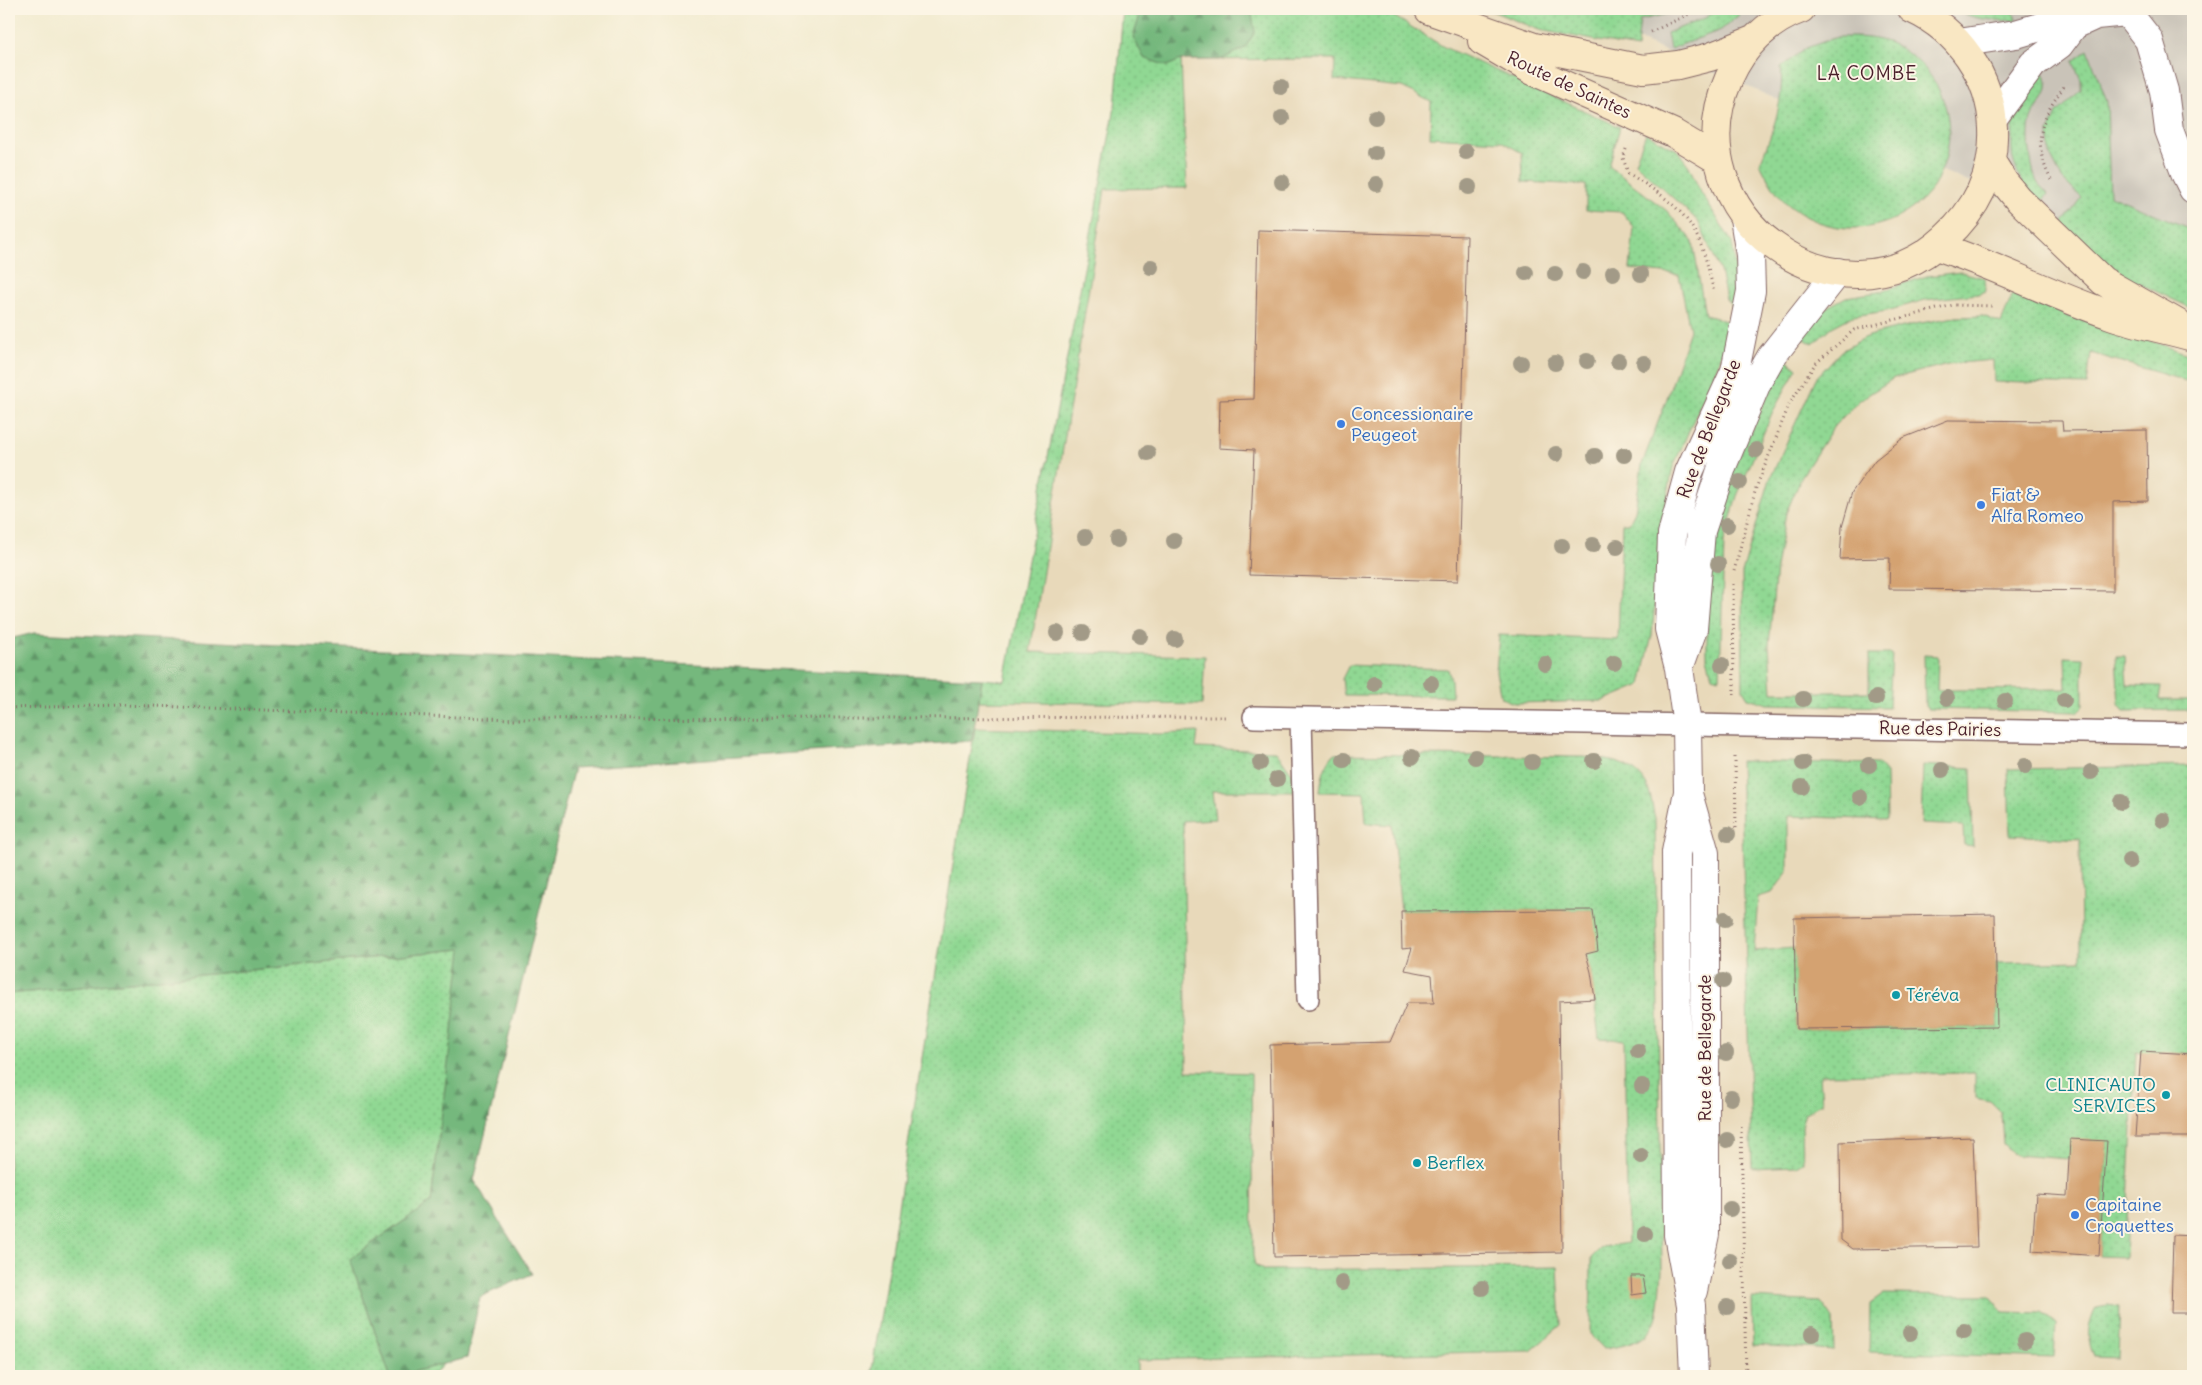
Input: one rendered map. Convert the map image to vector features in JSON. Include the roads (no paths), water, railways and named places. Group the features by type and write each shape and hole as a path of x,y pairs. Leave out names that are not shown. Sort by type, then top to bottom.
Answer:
{"street":[{"name":"Route de Saintes","path":"1428,9 1534,47 1643,69 1678,65 1702,59 1753,40"},
{"name":"Route de Saintes","path":"1428,9 1533,71 1673,133 1718,160"},
{"path":"1792,10 1769,25 1753,40 1734,66 1721,95 1716,128 1718,160 1728,190 1744,218 1770,245 1802,263 1838,272 1858,273 1879,271 1919,258 1936,246 1962,223 1980,193 1991,160 1993,118 1987,91 1975,66 1959,43 1931,19 1912,9"},
{"path":"1993,118 2033,64 2066,35 2096,15 2127,12 2149,40 2164,91 2169,130 2193,188"},
{"path":"1959,43 2016,34 2050,24 2066,35"},
{"path":"1991,160 2004,182 2017,198 2104,281 2193,332"},
{"name":"Rue de Bellegarde","path":"1694,1376 1690,1305 1705,1234 1705,853 1688,792 1687,725 1679,668 1669,629 1672,534 1689,472 1735,371 1750,291 1750,255 1744,218"},
{"path":"1936,246 1973,258 2013,277 2109,315 2193,337"},
{"name":"Rue de Bellegarde","path":"1679,668 1693,629 1700,531 1722,464 1758,380 1771,357 1838,272"}],"lane":[{"name":"Rue des Pairies","path":"1254,716 2193,734"},
{"path":"1301,718 1308,999"}],"place":[{"name":"Concessionaire Peugeot","path":"1341,424"},
{"name":"Fiat & Alfa Romeo","path":"1981,505"},
{"name":"Téréva","path":"1896,995"},
{"name":"CLINIC'AUTO SERVICES","path":"2166,1095"},
{"name":"Berflex","path":"1417,1163"},
{"name":"Capitaine Croquettes","path":"2075,1215"}],"district":[{"name":"LA COMBE","path":"1867,73"}]}
